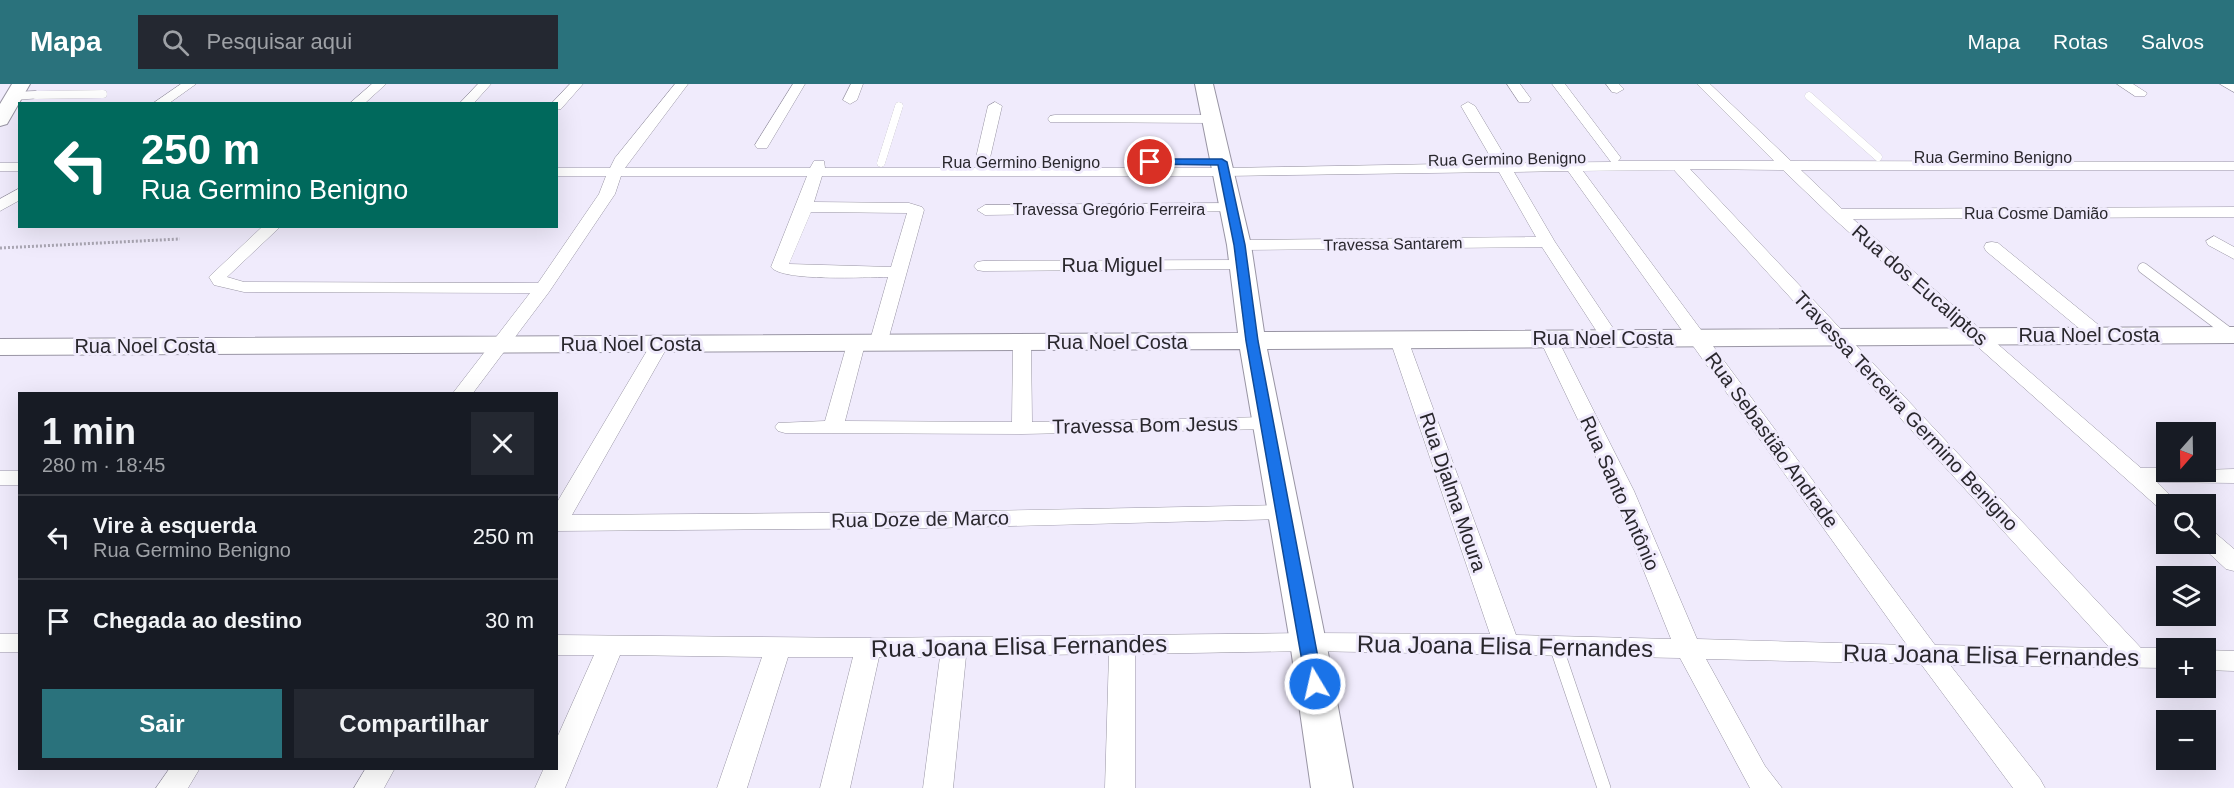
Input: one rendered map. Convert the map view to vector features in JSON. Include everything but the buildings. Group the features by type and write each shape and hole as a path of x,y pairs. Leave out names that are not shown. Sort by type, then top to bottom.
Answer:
{"street":[{"path":"161,102 190,84"},
{"path":"358,102 380,84"},
{"path":"467,102 485,84"},
{"path":"558,104 577,84"},
{"path":"464,392 543,288 607,194 620,161 682,84"},
{"path":"762,145 799,84"},
{"path":"850,100 857,84"},
{"path":"1204,84 1232,208 1252,341 1308,642 1332,788"},
{"path":"1513,84 1524,99"},
{"path":"1558,84 1614,158"},
{"name":"Rua dos Eucaliptos","path":"1703,84 1838,214 2156,494"},
{"path":"2123,84 2140,93"},
{"path":"2226,84 2234,88"},
{"path":"0,120 18,91"},
{"path":"1468,105 1547,242 1610,337"},
{"path":"982,162 995,106"},
{"path":"1055,119 1212,119"},
{"name":"Rua Germino Benigno","path":"1502,163 1572,166 1678,165 1878,157 2234,156"},
{"name":"Rua Germino Benigno","path":"817,168 1223,167 1502,163 1614,158 2234,166"},
{"name":"Rua Germino Benigno","path":"558,172 781,171 881,163 982,162 1223,167"},
{"name":"Travessa Terceira Germino Benigno","path":"1678,165 2134,657"},
{"name":"Rua Sebastião Andrade","path":"1572,166 1928,655 2030,788"},
{"path":"0,167 18,167"},
{"path":"817,168 805,207 780,262 782,269 897,272"},
{"path":"0,206 18,194"},
{"path":"805,207 914,209 915,212 897,272 833,428"},
{"name":"Travessa Gregório Ferreira","path":"985,210 1232,208"},
{"name":"Rua Cosme Damião","path":"1838,214 2234,212"},
{"path":"271,228 222,272 218,277 220,281 244,287 543,288"},
{"path":"2214,241 2234,254"},
{"name":"Travessa Santarem","path":"1240,255 1547,242"},
{"path":"1992,247 2099,335"},
{"name":"Rua Miguel","path":"983,266 1240,255"},
{"name":"Rua Noel Costa","path":"0,347 2233,335"},
{"name":"Rua Santo Antônio","path":"1548,338 1623,491 1688,649 1755,774 1767,788"},
{"name":"Rua Djalma Moura","path":"1399,340 1506,644"},
{"path":"1022,343 1022,428"},
{"path":"558,521 660,344"},
{"name":"Travessa Bom Jesus","path":"785,428 1022,428 1268,423"},
{"path":"2133,475 2234,476"},
{"path":"0,478 18,478"},
{"name":"Rua Doze de Marco","path":"558,523 934,520 1284,512"},
{"path":"2216,546 2234,563"},
{"name":"Rua Joana Elisa Fernandes","path":"558,645 778,649 1308,642 2156,658"},
{"path":"0,643 18,643"},
{"path":"1120,788 1122,644"},
{"path":"558,769 610,646"},
{"path":"938,788 954,647"},
{"path":"835,788 868,648"},
{"path":"732,788 778,649"},
{"path":"2216,660 2234,661"},
{"path":"171,788 184,770"},
{"path":"369,788 380,770"},
{"path":"550,788 558,770"}],"lane":[{"path":"18,91 103,94"},
{"path":"1809,96 1878,157"},
{"path":"881,163 898,106"},
{"path":"2143,268 2233,335"},
{"path":"1556,646 1604,788"}],"path":[{"path":"0,248 180,239"}],"route":[{"path":"1150,162 1222,162 1239,245 1252,341 1315,684"}]}
